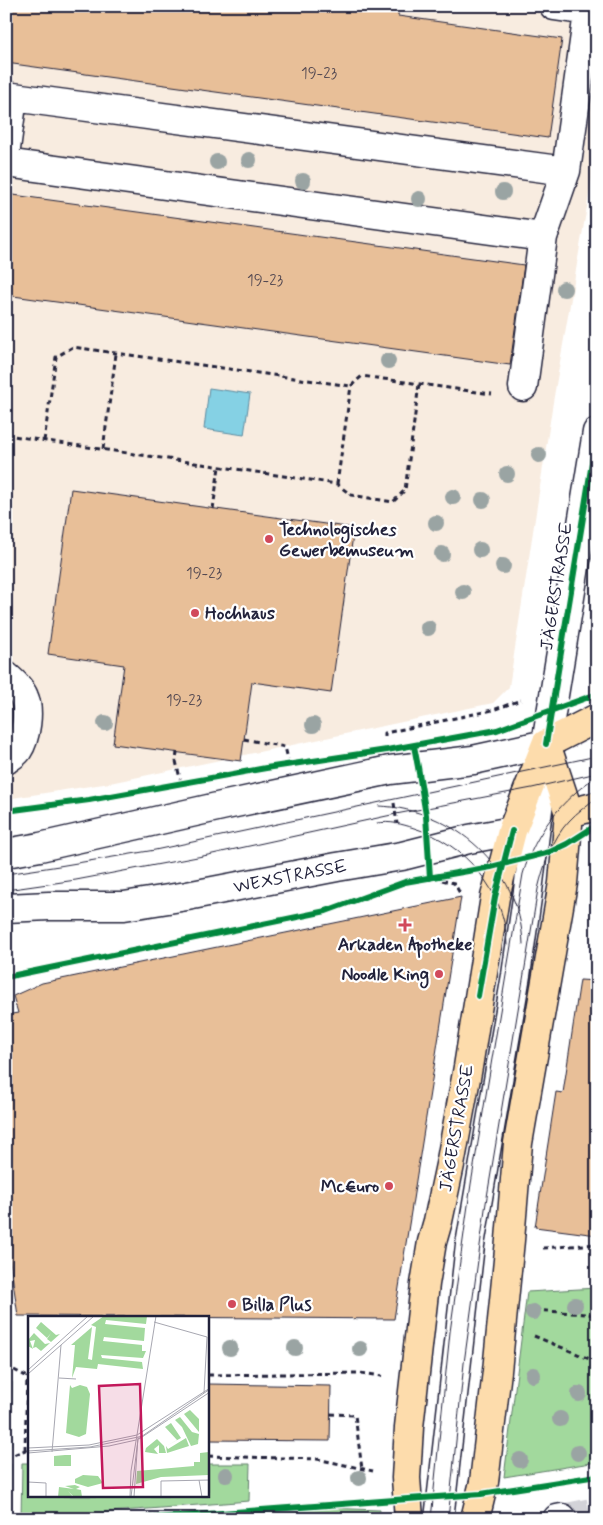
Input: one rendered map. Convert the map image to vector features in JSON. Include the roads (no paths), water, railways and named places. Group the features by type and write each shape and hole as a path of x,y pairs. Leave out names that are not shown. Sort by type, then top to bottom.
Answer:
{"main road":[{"path":"546,744 597,718"},
{"name":"JÄGERSTRASSE","path":"475,1519 484,1482 497,1371 518,1143 563,884 570,813 546,744"},
{"name":"JÄGERSTRASSE","path":"409,1519 406,1478 409,1427 425,1284 432,1242 451,1160 468,1067 495,897 512,831 546,744"},
{"path":"570,813 597,806"}],"street":[{"path":"510,391 543,236 566,171 588,9 554,6"},
{"path":"6,149 10,97 566,171"},
{"path":"6,164 543,236"},
{"name":"JÄGERSTRASSE","path":"546,744 597,432"},
{"path":"6,676 14,683 24,697 27,714 26,732 18,750 6,760"},
{"path":"6,853 390,770 473,760 546,744 528,891"},
{"path":"528,891 536,863 548,837 559,822 570,813"},
{"name":"WEXSTRASSE","path":"6,908 124,906 187,896 402,856 469,839 512,831 536,821 570,813"},
{"name":"JÄGERSTRASSE","path":"438,1519 470,1245 516,975 528,891"}],"water":[{"path":"209,388 250,394 244,435 204,429"}],"tunnel":[{"path":"562,1518 597,1511"}],"tram line":[{"path":"6,874 155,850 597,756"},
{"path":"6,890 76,880 208,855 597,773"},
{"path":"431,1519 450,1332 471,1184 523,874 542,831 551,819 572,796 597,776"},
{"path":"448,1519 464,1363 485,1209 538,889 553,844 563,828 597,797"},
{"path":"379,806 407,810 433,818 457,831 478,847 496,867 510,890 519,916 523,944"},
{"path":"377,823 387,822 414,828 432,835 465,857 479,872 499,906 505,925 507,945"}],"place":[{"name":"Technologisches Gewerbemuseum","path":"269,539"},
{"name":"Hochhaus","path":"195,613"},
{"name":"Arkaden Apotheke","path":"405,925"},
{"name":"Noodle King","path":"439,974"},
{"name":"Mc€uro","path":"389,1186"},
{"name":"Billa Plus","path":"232,1304"}]}
